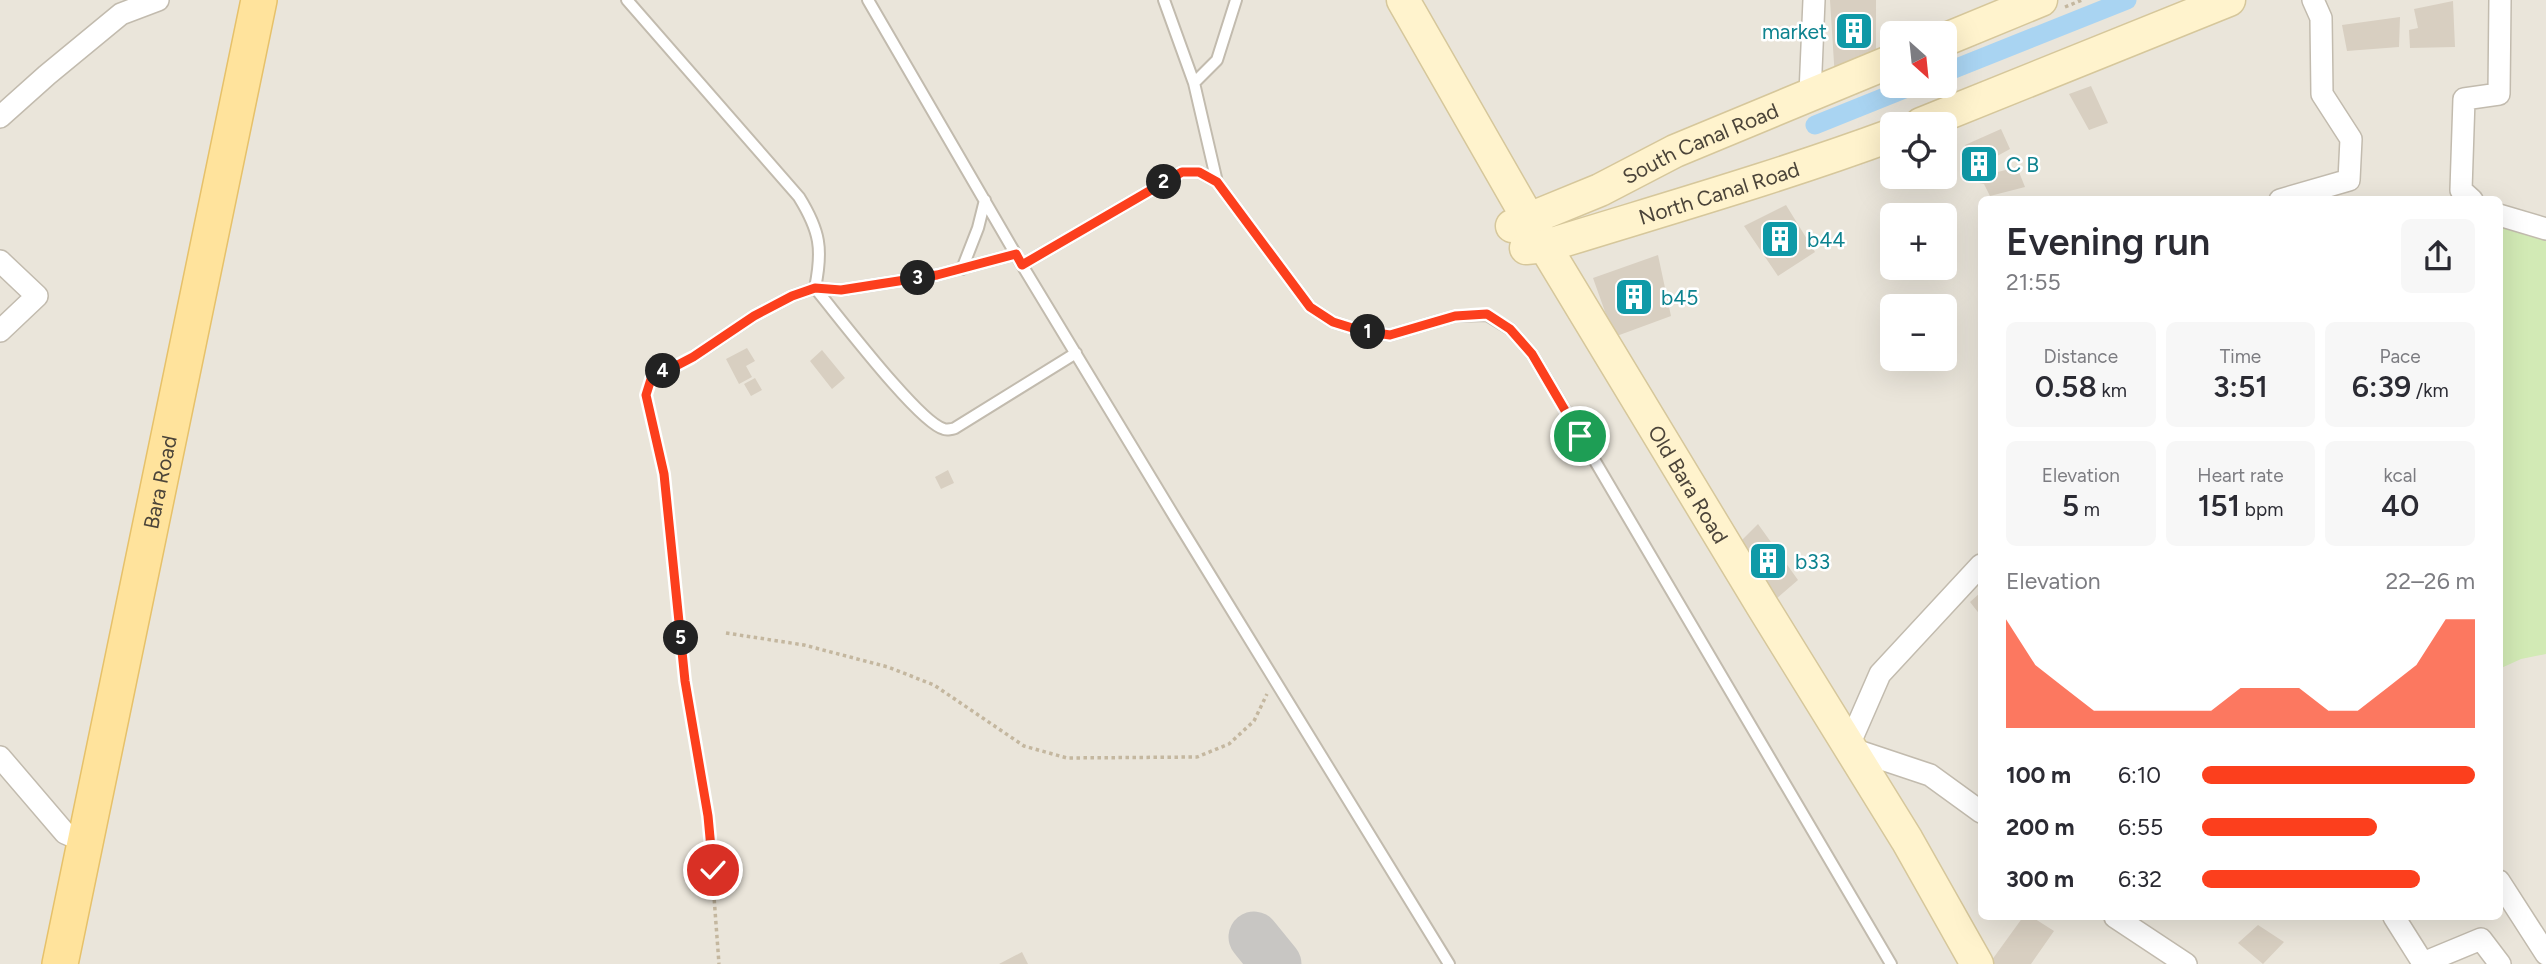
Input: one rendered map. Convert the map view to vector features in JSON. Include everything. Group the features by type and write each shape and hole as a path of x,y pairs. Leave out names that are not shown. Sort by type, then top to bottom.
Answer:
{"main road":[{"path":"197,243 235,0"},
{"name":"Bara Road","path":"60,964 76,838 197,243 259,0"},
{"path":"1385,0 1528,235"},
{"name":"Old Bara Road","path":"1403,0 1528,235 1755,610 1850,747 1907,840 1977,964"},
{"path":"1957,35 2041,0"},
{"path":"1951,112 2229,0"},
{"name":"South Canal Road","path":"1528,235 1600,190 1675,151 1880,66"},
{"name":"North Canal Road","path":"1528,235 1693,201 1812,164 1880,139"},
{"path":"1675,151 1678,172 1693,201"},
{"path":"1755,610 1845,775 1885,836 1958,964"},
{"path":"38,964 76,838"}],"street":[{"path":"0,117 121,14 158,0"},
{"path":"1810,94 1814,0"},
{"path":"2294,196 2349,180 2351,139 2322,94 2321,18 2313,0"},
{"path":"2468,196 2461,190 2464,99 2499,94 2500,0"},
{"path":"2503,216 2546,229"},
{"path":"0,261 37,296 0,331"},
{"path":"1978,568 1880,674 1850,747 1930,775 1978,811"},
{"path":"0,757 76,838"},
{"path":"2503,887 2546,954"},
{"path":"2120,920 2186,964"},
{"path":"2397,920 2423,963 2481,939 2500,964"}],"lane":[{"path":"627,0 799,197 814,221 821,260 815,288"},
{"path":"868,0 1022,265 1449,964"},
{"path":"1164,0 1194,83 1217,182 1310,307 1333,322 1362,331 1390,335 1455,316 1487,314 1510,329 1532,354 1891,964"},
{"path":"1194,83 1217,60 1236,0"},
{"path":"1022,265 1182,172 1199,172 1217,182"},
{"path":"962,269 978,228 985,200"},
{"path":"693,357 754,316 792,296 815,288 841,290 962,269 1016,254"},
{"path":"815,288 901,392 930,421 945,430 955,428 1076,353"}],"path":[{"path":"693,357 651,379 646,395 664,474 685,681 708,816 719,964"},
{"path":"726,633 804,645 888,667 934,685 1024,746 1067,758 1197,757 1229,744 1254,721 1274,679"}],"shaded area":[{"path":"0,0 2546,0 2546,964 0,964"}],"green space":[{"path":"2503,217 2546,230 2546,654 2521,659 2503,667"}],"building":[{"name":"market","path":"1830,0 1876,0 1876,63 1835,79"},
{"path":"2453,1 2455,47 2410,48 2409,30 2418,28 2414,9"},
{"path":"2400,17 2399,47 2347,51 2342,25"},
{"name":"C B","path":"2091,86 2108,123 2089,130 2069,94"},
{"name":"C B","path":"2001,129 2010,149 1988,161 1994,173 2017,167 2025,187 1990,196 1984,184 1979,183 1967,159 1970,157 1965,145"},
{"name":"b44","path":"1786,205 1815,252 1778,276 1744,226"},
{"name":"b45","path":"1658,255 1671,316 1614,337 1593,278"},
{"path":"747,348 755,361 746,366 752,377 739,384 726,359"},
{"path":"822,350 845,378 832,389 810,361"},
{"path":"755,378 762,390 751,396 744,384"},
{"path":"948,470 954,483 941,489 935,477"},
{"name":"b33","path":"1758,524 1798,580 1776,599 1739,543"},
{"path":"1978,595 1978,612 1970,602"},
{"path":"2021,920 2037,920 2054,931 2031,964 1989,964"},
{"path":"2258,925 2284,942 2263,964 2238,943"},
{"path":"1022,952 1028,964 999,964"}],"waterway":[{"path":"1957,68 2127,0"},
{"path":"1815,125 1882,98"}],"taxiway":[{"path":"1254,937 1276,964"}],"place":[{"name":"market","path":"1854,31"},
{"name":"C B","path":"1979,164"},
{"name":"b44","path":"1780,239"},
{"name":"b45","path":"1634,297"},
{"name":"b33","path":"1768,561"}],"route":[{"path":"713,870 708,816 685,681 664,474 651,425 647,387 651,379 693,357 754,316 792,296 815,288 841,290 937,275 1016,254 1022,265 1182,172 1199,172 1217,182 1310,307 1333,322 1362,331 1390,335 1455,316 1487,314 1510,329 1532,354 1580,436"}]}
